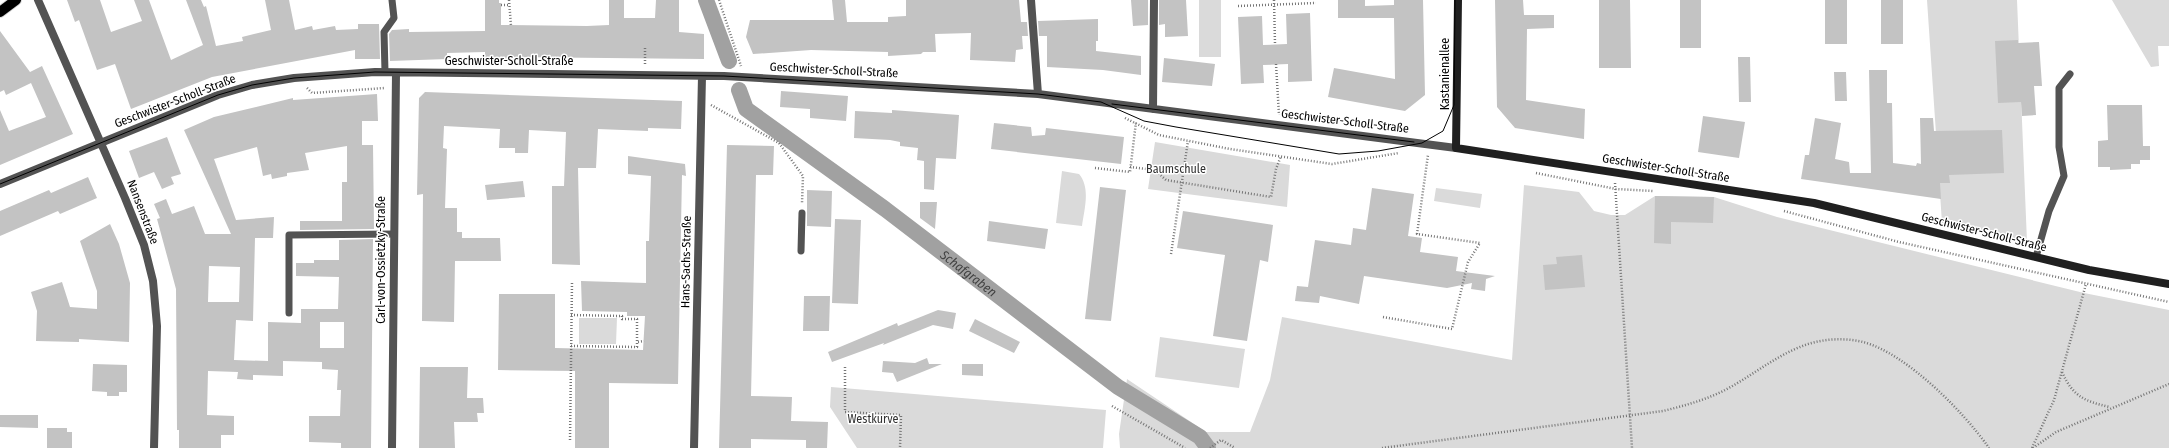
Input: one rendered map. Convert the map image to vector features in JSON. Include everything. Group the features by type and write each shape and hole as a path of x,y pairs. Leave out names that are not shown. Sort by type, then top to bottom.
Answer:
{"main road":[{"path":"0,12 16,0"}],"street":[{"name":"Nansenstraße","path":"38,0 144,245 153,281 157,326 154,448"},
{"path":"1031,0 1038,94"},
{"path":"1153,109 1154,0"},
{"name":"Kastanienallee","path":"1456,148 1458,0"},
{"name":"Geschwister-Scholl-Straße","path":"0,184 218,95 252,86 294,78 323,74 385,72 724,76 1038,94 1429,144 1814,203 2089,270 2169,284"},
{"name":"Carl-von-Ossietzky-Straße","path":"392,448 396,72"},
{"name":"Hans-Sachs-Straße","path":"694,448 700,99 702,76"}],"lane":[{"path":"385,72 384,32 394,18 392,0"},
{"path":"2036,257 2049,211 2064,176 2059,147 2059,88 2070,74"},
{"path":"801,251 802,213"},
{"path":"288,313 289,235 394,234"}],"path":[{"path":"509,0 508,5 511,14 511,26"},
{"path":"719,0 745,77"},
{"path":"1274,0 1275,44"},
{"path":"1238,6 1316,3"},
{"path":"501,5 508,5"},
{"path":"645,46 645,75"},
{"path":"1276,64 1280,125"},
{"path":"294,78 312,92 395,86"},
{"path":"700,99 779,143 803,176 802,213"},
{"path":"1123,117 1136,122 1159,135 1332,164 1405,152"},
{"path":"1095,168 1130,172 1136,122"},
{"path":"1171,254 1188,141"},
{"path":"1383,317 1452,328 1468,262 1480,243 1417,234 1429,144"},
{"path":"1420,154 1435,157"},
{"path":"1130,167 1155,170 1166,180 1271,197 1280,156"},
{"path":"1532,172 1616,189"},
{"path":"1615,172 1632,448"},
{"path":"1779,210 1899,242 2169,302"},
{"path":"2032,448 2054,400 2089,270"},
{"path":"570,440 572,282"},
{"path":"571,315 622,316 622,318 637,319 637,347 571,346"},
{"path":"1382,448 1663,411 1690,404 1721,392 1784,354 1802,346 1826,340 1844,339 1862,342 1879,348 1905,364 1940,392 1978,433 1989,448"},
{"path":"637,342 644,341"},
{"path":"845,367 845,412 901,415 900,448"},
{"path":"2062,372 2067,383 2085,402 2110,408"},
{"path":"2032,448 2056,432 2169,384"},
{"path":"1112,406 1185,448"},
{"path":"1210,448 1221,440 1235,448"}],"green space":[{"path":"1199,0 1221,0 1221,57 1199,57"},
{"path":"1927,0 2017,0 2027,242 1942,223"},
{"path":"2112,0 2169,0 2169,46 2158,46 2159,66 2151,67"},
{"name":"Baumschule","path":"1155,142 1290,165 1287,207 1148,189"},
{"path":"1062,171 1079,174 1083,180 1086,199 1082,226 1056,223"},
{"path":"1524,185 1579,192 1594,211 1611,215 1625,215 1655,196 1714,197 1777,217 2084,293 2169,310 2169,448 1120,448 1119,434 1127,379 1206,432 1250,432 1270,380 1282,317 1512,360"},
{"path":"1436,188 1482,194 1480,208 1434,201"},
{"path":"579,318 617,318 616,344 579,344"},
{"path":"1160,337 1245,349 1239,388 1155,377"},
{"name":"Westkurve","path":"831,387 1106,410 1103,448 857,448 830,407"}],"building":[{"path":"67,0 100,0 111,32 142,21 134,0 149,0 171,60 203,45 186,0 201,0 204,7 206,6 216,46 243,41 242,37 271,30 265,0 289,0 295,30 312,26 313,30 335,26 336,30 358,29 358,24 379,24 380,59 355,59 355,50 212,77 131,109 115,64 97,70 79,20 75,22"},
{"path":"485,0 499,0 499,3 501,3 501,25 587,26 609,25 609,0 624,0 624,18 655,18 656,0 679,0 679,32 704,34 704,59 509,57 509,59 485,57 485,52 447,53 447,59 390,61 389,34 392,30 409,29 409,32 485,31"},
{"path":"832,0 845,0 847,22 888,22 888,17 906,16 906,0 1019,0 1021,22 1027,22 1028,36 1022,36 1023,49 1016,50 1015,62 970,60 971,33 935,34 936,52 923,52 921,54 888,56 888,52 811,50 753,54 746,37 750,20 834,20"},
{"path":"1131,0 1148,0 1148,25 1133,26"},
{"path":"1159,0 1186,0 1188,36 1165,37 1165,24 1159,25"},
{"path":"1338,0 1365,0 1365,6 1394,5 1394,0 1423,0 1425,95 1405,111 1328,97 1334,68 1395,79 1394,18 1338,18"},
{"path":"1495,0 1523,0 1524,15 1554,15 1554,28 1527,29 1526,100 1585,109 1584,139 1515,128 1497,107"},
{"path":"1599,0 1630,0 1631,68 1599,68"},
{"path":"1680,0 1701,0 1701,48 1680,48"},
{"path":"1825,0 1847,0 1847,44 1825,44"},
{"path":"1881,0 1903,0 1903,44 1881,44"},
{"path":"1310,13 1312,81 1288,82 1288,64 1263,65 1264,83 1241,84 1238,17 1262,16 1263,45 1287,44 1286,14"},
{"path":"1098,19 1098,41 1096,41 1096,51 1141,56 1141,75 1103,70 1047,67 1047,36 1039,36 1038,21"},
{"path":"0,31 30,72 42,66 73,134 0,165 0,110 9,131 46,117 31,83 6,95 4,90 0,92"},
{"path":"2018,40 2018,43 2039,42 2042,86 2034,86 2036,115 2022,116 2021,102 1998,103 1995,41"},
{"path":"1738,57 1750,57 1751,102 1739,102"},
{"path":"1164,58 1215,64 1212,86 1162,82"},
{"path":"1869,70 1887,70 1887,103 1892,103 1893,163 1916,166 1917,163 1921,164 1920,118 1933,118 1934,131 2002,130 2004,173 1949,175 1950,183 1940,183 1941,199 1801,179 1805,155 1809,155 1815,118 1841,123 1835,159 1849,162 1850,173 1871,173"},
{"path":"1834,72 1846,72 1847,101 1835,101"},
{"path":"781,91 848,96 846,121 810,118 810,109 780,107"},
{"path":"425,92 682,101 681,129 648,128 648,131 598,129 596,168 578,168 580,265 552,264 552,186 564,186 566,132 529,130 528,153 515,153 515,148 499,148 500,129 444,126 443,148 447,149 445,208 457,208 457,232 462,232 462,238 500,238 501,261 455,261 454,322 422,321 423,194 417,195 419,98"},
{"path":"377,94 378,121 362,121 362,145 373,145 374,229 300,230 300,221 342,221 342,182 347,182 347,146 305,153 309,170 287,173 287,176 272,179 271,174 263,176 257,147 214,159 236,220 274,217 273,238 255,238 253,321 236,320 234,360 268,361 268,322 301,323 301,309 338,309 339,277 296,276 296,263 314,263 314,260 339,260 339,240 373,239 371,448 341,448 341,443 309,442 309,416 340,416 341,390 337,390 338,370 322,369 322,362 283,361 283,376 253,375 253,380 237,379 238,372 208,371 207,415 234,416 234,435 221,435 221,448 179,448 179,430 177,430 176,289 157,219 160,218 154,204 166,199 172,214 194,206 205,234 231,234 184,130 214,117 293,98 293,100","holes":["209,266 240,267 239,302 208,302","320,322 344,322 344,348 320,348"]},
{"path":"2107,105 2142,105 2143,146 2150,146 2150,160 2140,160 2140,164 2131,164 2131,169 2110,170 2110,167 2098,167 2098,141 2108,140"},
{"path":"892,110 959,115 956,159 936,158 934,190 924,189 924,161 917,160 918,148 900,146 900,142 890,140 854,138 855,111 892,113"},
{"path":"1703,116 1745,122 1739,158 1698,152"},
{"path":"994,123 1031,127 1032,136 1045,135 1046,128 1124,137 1121,164 991,149"},
{"path":"167,137 181,174 171,177 174,184 162,189 154,172 139,178 129,151"},
{"path":"727,145 774,146 773,175 756,175 751,396 792,397 791,421 828,422 827,448 806,448 806,440 751,439 751,448 719,448"},
{"path":"628,156 685,164 686,176 682,175 678,384 609,383 609,448 575,448 575,371 498,370 499,294 555,294 555,348 643,350 645,316 627,316 627,312 582,311 581,281 646,283 646,241 649,241 651,176 628,174"},
{"path":"88,177 97,198 60,214 58,211 0,236 0,211 49,190 51,193"},
{"path":"523,181 525,197 487,200 485,185"},
{"path":"1100,187 1126,190 1111,321 1085,319"},
{"path":"1372,188 1414,194 1408,236 1422,238 1420,252 1458,257 1456,271 1495,276 1486,279 1485,291 1471,289 1472,283 1447,288 1364,276 1359,304 1320,296 1319,303 1295,301 1297,286 1308,287 1315,240 1351,245 1353,228 1366,230"},
{"path":"807,190 832,191 831,227 807,226"},
{"path":"1655,196 1714,197 1713,223 1671,222 1671,244 1654,243"},
{"path":"920,202 937,202 935,229 920,218"},
{"path":"1183,211 1273,225 1268,262 1260,260 1247,341 1213,336 1225,255 1177,248"},
{"path":"835,219 861,220 858,304 832,303"},
{"path":"989,221 1048,229 1045,249 987,241"},
{"path":"110,224 119,244 130,283 129,342 79,339 79,342 36,341 37,311 31,292 62,282 70,307 97,309 97,291 80,241"},
{"path":"1582,255 1585,287 1545,290 1543,265 1557,264 1556,257"},
{"path":"804,296 830,296 829,331 803,331"},
{"path":"938,310 956,313 953,329 933,325 883,345 884,343 832,362 828,352 897,323 898,326"},
{"path":"975,319 1020,342 1014,353 969,331"},
{"path":"927,358 929,364 942,364 897,382 893,373 882,372 883,361 915,363"},
{"path":"93,364 127,365 127,392 119,392 119,396 107,396 107,392 92,391"},
{"path":"962,364 983,364 983,376 962,375"},
{"path":"420,367 468,367 467,398 483,398 484,413 477,413 478,422 454,422 455,448 419,448"},
{"path":"0,415 38,415 38,428 0,427"},
{"path":"47,428 67,428 67,432 72,432 72,448 47,448"}],"waterway":[{"name":"Schafgraben","path":"706,0 729,61"},
{"name":"Schafgraben","path":"739,90 746,109 885,209 1118,387 1200,437 1208,448"}],"tram line":[{"path":"0,184 218,95 252,85 294,78 375,72 724,76 1038,94 1101,102 1144,121 1176,127 1339,154 1378,151 1422,143 1443,131 1454,105 1455,0"},
{"path":"1112,104 1414,142"}]}
